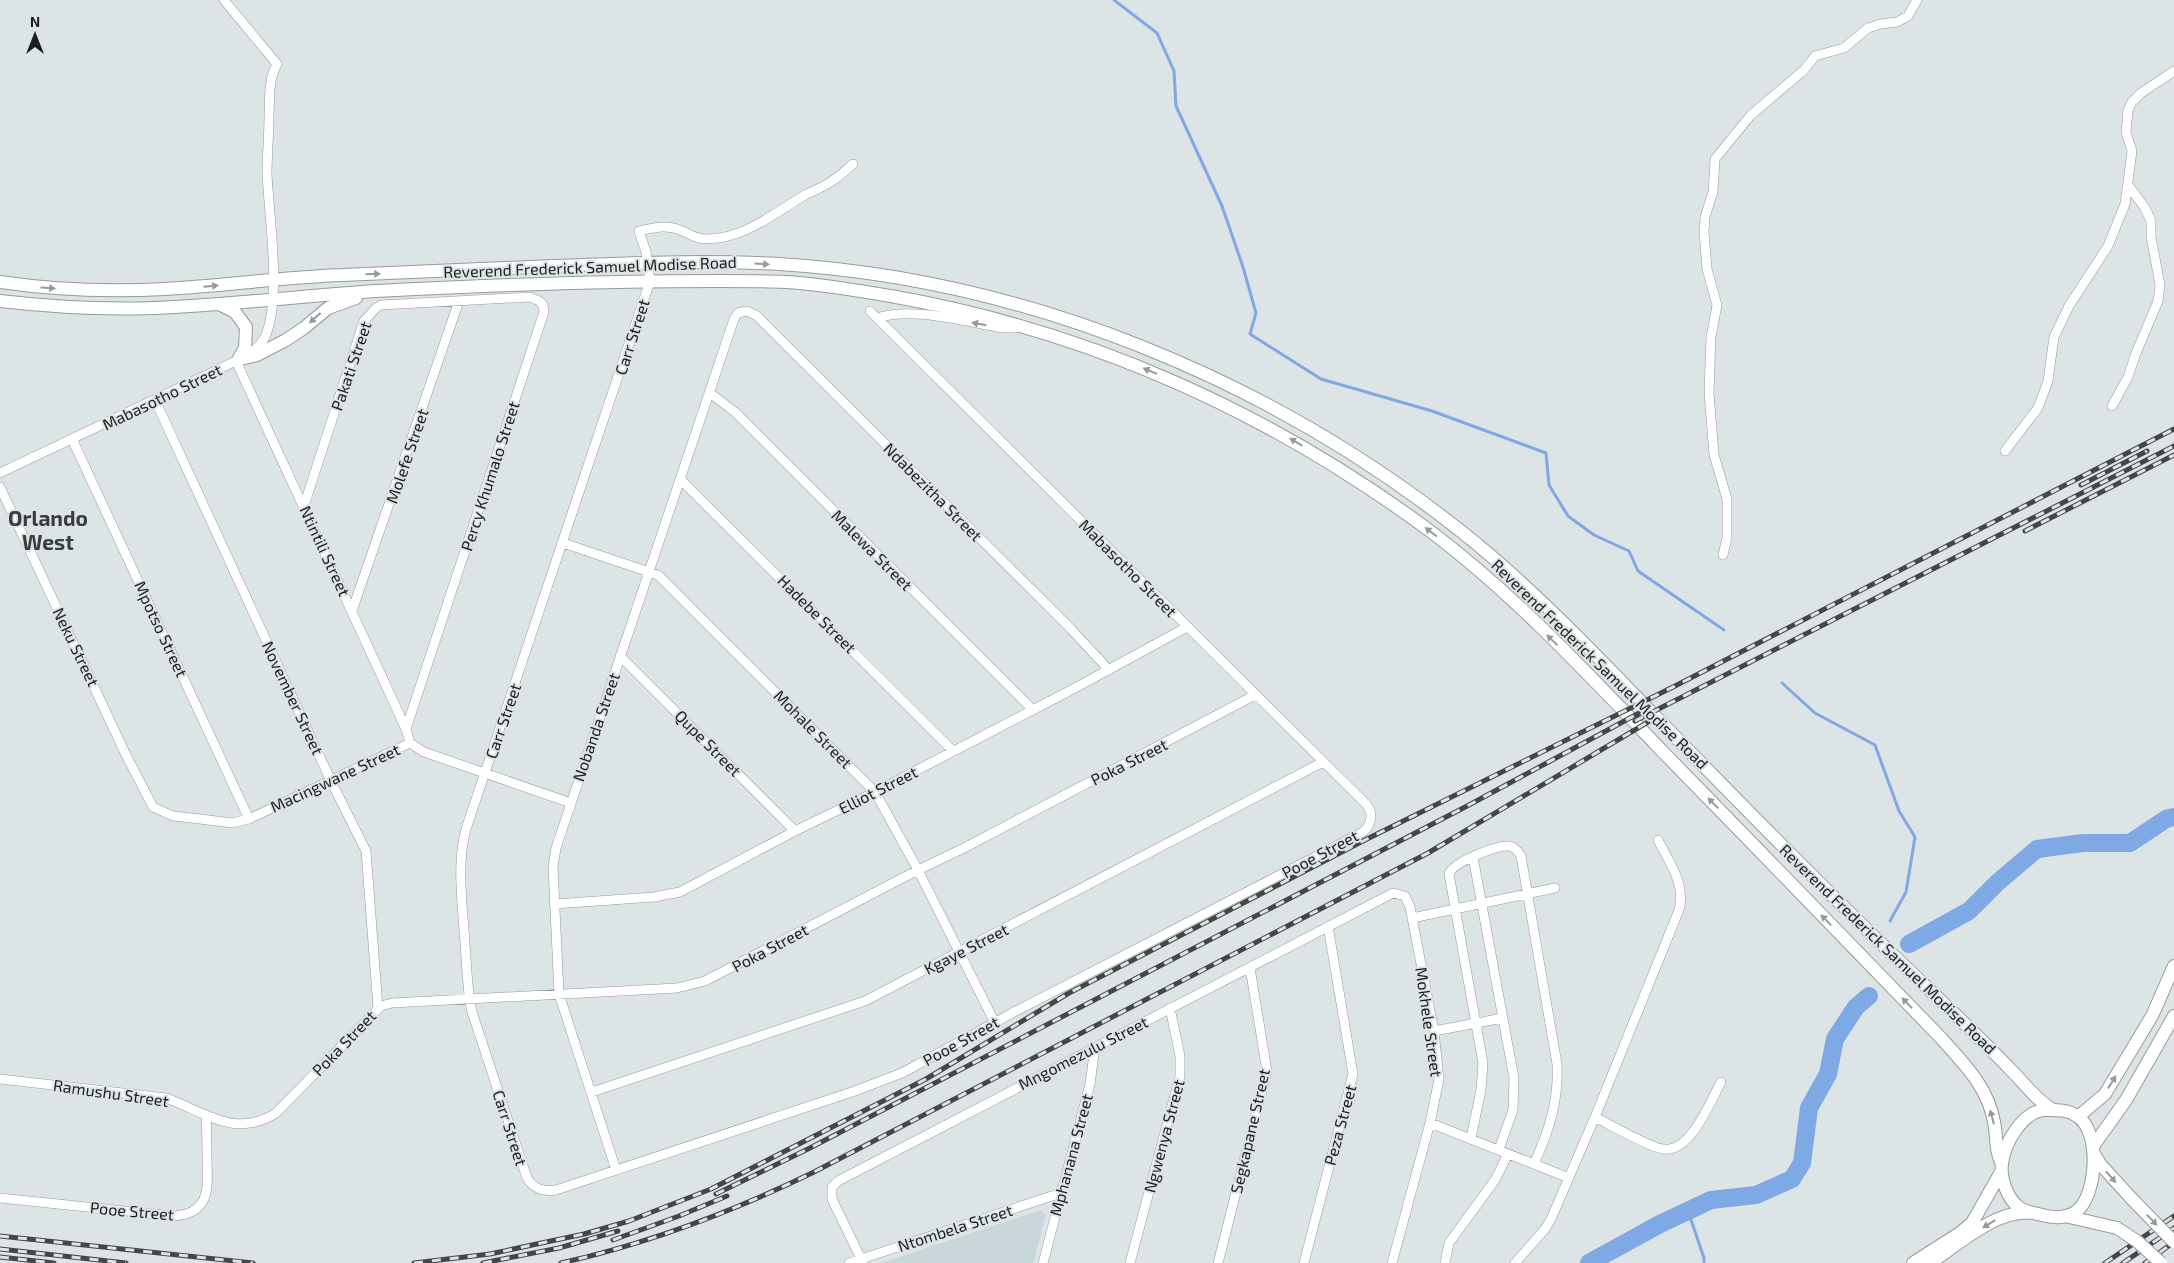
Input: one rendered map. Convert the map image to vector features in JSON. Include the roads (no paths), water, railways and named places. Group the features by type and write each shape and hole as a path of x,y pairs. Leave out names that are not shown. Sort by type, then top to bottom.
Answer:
{"main road":[{"name":"Reverend Frederick Samuel Modise Road","path":"0,282 50,288 158,290 331,275 648,262 733,262 833,269 912,280 996,299 1130,342 1219,380 1290,417 1362,460 1458,529 1516,578 1571,631 1874,938 1959,1018 2038,1100 2053,1110"},
{"name":"Reverend Frederick Samuel Modise Road","path":"0,300 36,305 110,309 160,308 375,292 650,282 787,282 818,285 939,305 1028,328 1131,363 1212,398 1283,434 1329,463 1434,534 1505,594 1587,674 1941,1038 1972,1073 1982,1088 1994,1121 1998,1155 2002,1168"},
{"path":"238,360 256,355 286,340 334,305 375,292"},
{"path":"217,304 235,312 246,327 245,348 238,360"},
{"path":"2079,1116 2105,1094 2152,1016 2174,966"},
{"path":"2002,1168 2006,1189 2014,1203 2023,1210 2049,1217 2065,1216 2079,1210 2087,1197 2094,1150 2126,1100 2174,1016"},
{"path":"1913,1263 1960,1233 1972,1223 2002,1168 2009,1143 2029,1116 2039,1111 2053,1110 2079,1116 2088,1128 2094,1150 2101,1165 2174,1242"},
{"path":"1930,1263 2001,1218 2020,1212 2036,1213"},
{"path":"2065,1216 2117,1228 2138,1242 2161,1263"}],"street":[{"name":"Mabasotho Street","path":"0,473 238,360 258,347 264,338 269,326 273,280 267,173 271,80 278,64 224,0"},
{"path":"1723,555 1727,538 1727,499 1714,455 1708,393 1711,337 1717,305 1707,269 1704,239 1706,217 1713,192 1715,159 1750,116 1804,70 1815,56 1844,48 1868,28 1897,22 1908,16 1916,1"},
{"path":"2005,451 2038,408 2048,381 2054,337 2069,306 2108,246 2125,204 2132,151 2126,132 2125,119 2128,110 2132,102 2141,93 2174,71"},
{"name":"Carr Street","path":"534,1186 527,1178 469,999 461,855 466,829 650,282 648,262 639,231 657,227 672,228 703,239 731,235 760,224 805,196 832,182 853,164"},
{"path":"2112,406 2128,377 2139,345 2158,301 2160,285 2151,237 2151,221 2145,208 2128,185"},
{"name":"Percy Khumalo Street","path":"406,729 544,312 540,301 530,297 460,300"},
{"name":"Pakati Street","path":"304,506 368,316 381,305 460,300"},
{"name":"Molefe Street","path":"352,611 460,300"},
{"name":"Nobanda Street","path":"616,1170 559,994 553,867 556,848 736,316 740,312 747,311 757,316"},
{"name":"Mabasotho Street","path":"1028,328 1003,328 942,317 873,314 1370,809 1371,820 1366,830"},
{"name":"Ndabezitha Street","path":"757,316 1071,629 1109,670"},
{"name":"Ntintili Street","path":"238,360 406,729 410,743"},
{"name":"Malewa Street","path":"710,393 734,412 1032,709"},
{"name":"November Street","path":"155,400 331,781 362,840 368,860 378,1008"},
{"name":"Mpotso Street","path":"72,439 249,819"},
{"name":"Hadebe Street","path":"680,479 953,751"},
{"name":"Neku Street","path":"0,487 126,755 153,807"},
{"name":"Mohale Street","path":"564,542 649,571 667,582 876,792 918,870 958,953 995,1023"},
{"name":"Elliot Street","path":"554,904 654,897 680,892 795,831 876,792 1187,627"},
{"name":"Qupe Street","path":"620,656 795,831"},
{"name":"Poka Street","path":"276,1113 378,1008 392,1003 677,988 705,981 918,870 974,843 1255,695"},
{"name":"Macingwane Street","path":"153,807 173,816 232,823 249,819 410,743 424,752 570,803"},
{"name":"Kgaye Street","path":"592,1092 854,1005 958,953 1323,762"},
{"name":"Pooe Street","path":"534,1186 543,1191 556,1190 887,1079 917,1066 995,1023 1366,830"},
{"path":"1515,1263 1549,1224 1595,1117 1681,905 1682,893 1677,878 1658,840"},
{"path":"1471,1138 1483,1078 1483,1063 1449,874 1454,865 1501,847 1510,846 1517,849 1521,856 1555,1048 1558,1080 1554,1111 1534,1164"},
{"path":"1473,857 1514,1078 1514,1110 1499,1149"},
{"path":"1412,918 1555,888"},
{"name":"Mngomezulu Street","path":"862,1261 832,1199 832,1187 838,1181 1250,968 1388,893 1399,893 1405,896"},
{"name":"Mokhele Street","path":"1392,1263 1430,1123 1439,1079 1434,1031 1412,918 1405,896"},
{"name":"Peza Street","path":"1304,1263 1353,1074 1328,926"},
{"name":"Segkapane Street","path":"1218,1263 1267,1071 1250,968"},
{"name":"Ngwenya Street","path":"1130,1263 1180,1076 1180,1056 1170,1008"},
{"path":"1434,1031 1503,1018"},
{"name":"Mphanana Street","path":"1043,1263 1090,1084 1095,1047"},
{"name":"Ramushu Street","path":"0,1079 166,1098 206,1117 238,1124 262,1121 276,1113"},
{"path":"1595,1117 1661,1149 1676,1148 1696,1128 1721,1082"},
{"name":"Pooe Street","path":"0,1198 173,1216 185,1215 200,1206 207,1193 206,1117"},
{"path":"1430,1123 1569,1178"},
{"path":"1445,1263 1449,1243 1495,1180 1508,1154"},
{"name":"Ntombela Street","path":"849,1263 862,1261 1061,1193"}],"waterway":[{"path":"1114,0 1157,33 1174,71 1176,106 1222,206 1243,267 1256,313 1250,334 1321,379 1432,411 1546,453 1549,485 1568,516 1594,535 1629,551 1638,571 1724,630"},
{"path":"1782,683 1815,713 1875,745 1899,811 1915,837 1906,892 1890,921"},
{"path":"1909,944 1969,911 1998,882 2037,849 2083,843 2130,843 2166,819 2174,817"},
{"path":"1589,1263 1660,1224 1711,1200 1756,1195 1792,1179 1802,1163 1809,1108 1828,1074 1835,1039 1856,1007 1869,996"},
{"path":"1688,1211 1704,1263"}],"railway":[{"path":"414,1263 490,1254 584,1234 629,1221 711,1189 926,1079 1069,993 1365,840 1675,686 2174,429"},
{"path":"1635,721 2174,446"},
{"path":"2081,485 2147,451"},
{"path":"2025,531 2174,455"},
{"path":"716,1194 808,1149 1469,805 1641,712"},
{"path":"561,1263 627,1246 690,1225 783,1187 814,1172 1428,853 1648,722"},
{"path":"613,1240 727,1196"},
{"path":"2105,1263 2174,1216"},
{"path":"2123,1263 2174,1228"},
{"path":"483,1263 559,1248 618,1231"},
{"path":"0,1236 253,1263"},
{"path":"2145,1263 2174,1242"},
{"path":"0,1249 126,1263"},
{"path":"0,1257 54,1263"}],"district":[{"name":"Orlando West","path":"48,531"}]}
